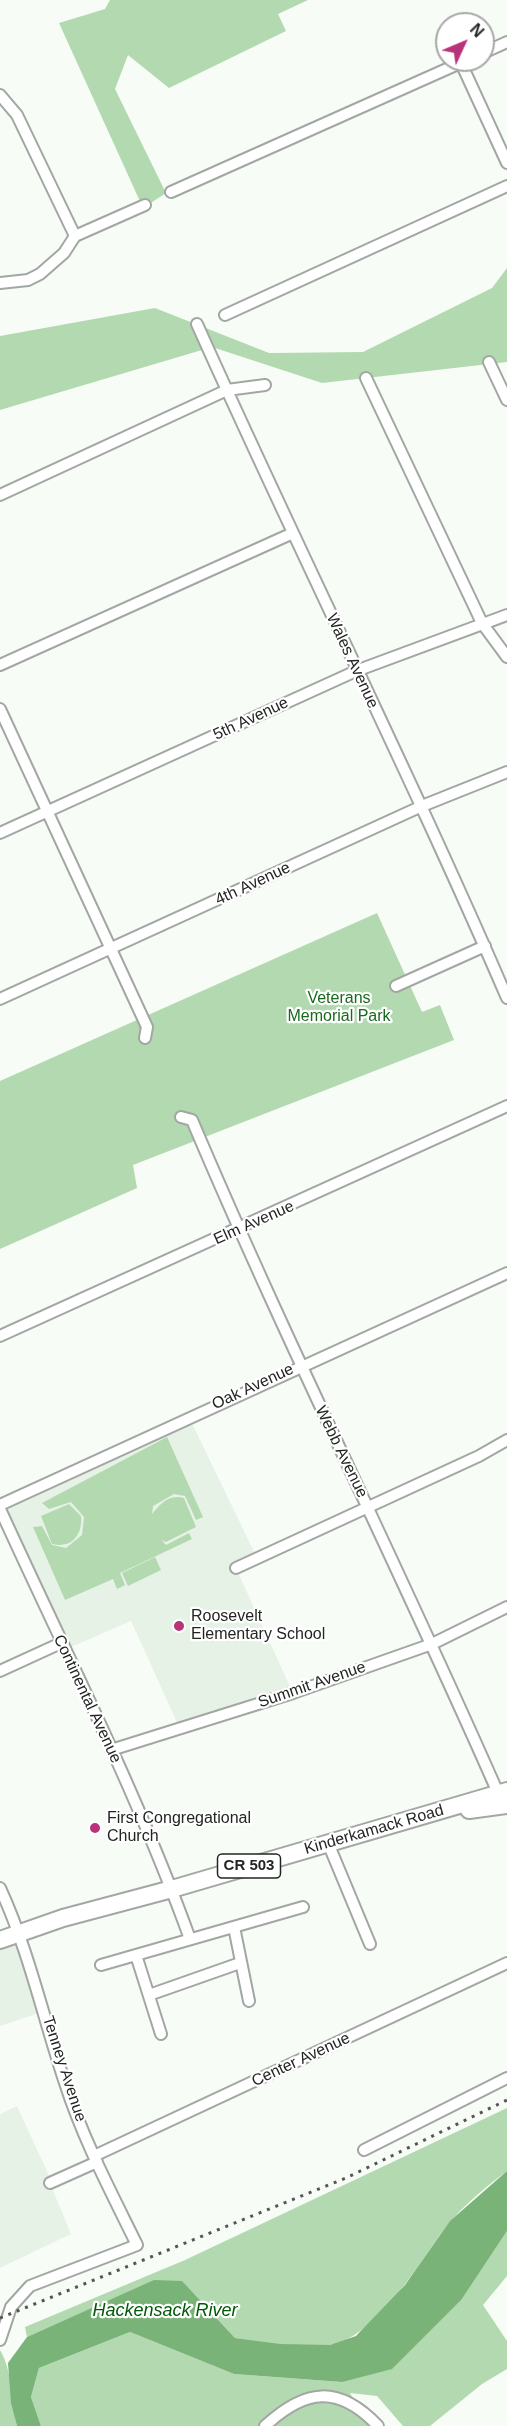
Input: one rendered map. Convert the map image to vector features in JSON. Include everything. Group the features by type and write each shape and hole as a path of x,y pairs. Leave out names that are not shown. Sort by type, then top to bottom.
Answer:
{"main road":[{"name":"Kinderkamack Road","path":"0,1940 122,1900 172,1889 438,1812 505,1796"}],"street":[{"path":"171,192 439,72"},
{"path":"469,72 507,163"},
{"path":"0,95 17,115 75,236"},
{"path":"225,315 507,186"},
{"path":"0,283 28,280 40,274 64,253 75,236 145,205"},
{"name":"Wales Avenue","path":"197,324 356,671 422,806 507,998"},
{"path":"489,362 507,400"},
{"path":"366,378 482,623 507,657"},
{"path":"0,495 227,390 265,385"},
{"path":"0,665 292,532"},
{"name":"5th Avenue","path":"0,833 356,671 507,615"},
{"path":"0,709 147,1027 145,1038"},
{"name":"4th Avenue","path":"0,999 422,806 507,771"},
{"path":"396,986 485,946"},
{"name":"Elm Avenue","path":"0,1336 507,1106"},
{"name":"Webb Avenue","path":"182,1117 192,1120 238,1230 300,1366 505,1796"},
{"name":"Oak Avenue","path":"0,1504 507,1273"},
{"path":"236,1568 479,1456 507,1440"},
{"name":"Continental Avenue","path":"0,1509 111,1750 172,1889 190,1939"},
{"name":"Summit Avenue","path":"111,1750 293,1693 432,1644 507,1606"},
{"path":"0,1671 61,1643"},
{"path":"328,1843 370,1944"},
{"name":"Tenney Avenue","path":"0,1888 20,1932 65,2083 96,2159 137,2245 30,2286 11,2307 0,2340"},
{"path":"101,1965 303,1907"},
{"path":"234,1927 249,2001"},
{"path":"136,1955 161,2034"},
{"path":"149,1995 240,1963"},
{"name":"Center Avenue","path":"50,2183 507,1963"},
{"path":"364,2150 507,2078"},
{"path":"265,2426 293,2403 319,2396 337,2398 354,2404 378,2426"}],"shaded area":[{"path":"189,1417 257,1558 236,1568 293,1693 180,1729 131,1621 64,1650 0,1509"},
{"path":"20,1932 45,2011 0,2026 0,1940"},
{"path":"17,2106 52,2182 50,2183 71,2234 0,2268 0,2114"}],"green space":[{"path":"110,0 308,0 278,14 286,31 169,88 128,55 115,89 166,193 143,208 59,23 105,9"},
{"path":"507,268 507,362 322,383 212,347 0,410 0,336 155,308 269,353 363,352 492,288"},
{"name":"Veterans Memorial Park","path":"377,913 422,1012 440,1005 454,1040 133,1165 137,1188 0,1249 0,1081"},
{"path":"167,1437 203,1517 196,1520 185,1496 174,1494 153,1506 152,1514 169,1499 184,1498 196,1527 166,1542 162,1540 166,1545 189,1533 192,1539 120,1573 125,1585 117,1589 113,1579 65,1600 33,1527 42,1526 52,1545 66,1548 82,1535 84,1517 71,1502 49,1509 42,1503"},
{"path":"69,1504 81,1516 78,1534 75,1539 65,1544 52,1544 41,1516"},
{"path":"155,1557 161,1570 128,1586 122,1573"},
{"path":"507,2108 507,2171 455,2216 382,2312 348,2339 330,2345 307,2347 235,2338 211,2312 113,2299 27,2337 25,2327 185,2260"},
{"path":"507,2231 507,2276 483,2305 507,2341 507,2369 482,2384 430,2426 403,2426 377,2396 350,2393 369,2426 41,2426 31,2397 39,2368 130,2332 234,2374 342,2382 462,2299"},
{"path":"0,2350 10,2377 17,2426 0,2426"}],"water":[{"name":"Hackensack River","path":"507,2171 507,2231 462,2299 392,2369 342,2382 234,2374 130,2332 39,2368 31,2397 41,2426 17,2426 11,2403 8,2363 27,2337 154,2280 182,2281 235,2338 280,2344 330,2345 356,2336 405,2285 450,2221"}],"railway":[{"path":"0,2318 346,2178 507,2100"}],"place":[{"name":"Roosevelt Elementary School","path":"179,1626"},
{"name":"First Congregational Church","path":"95,1828"}]}
